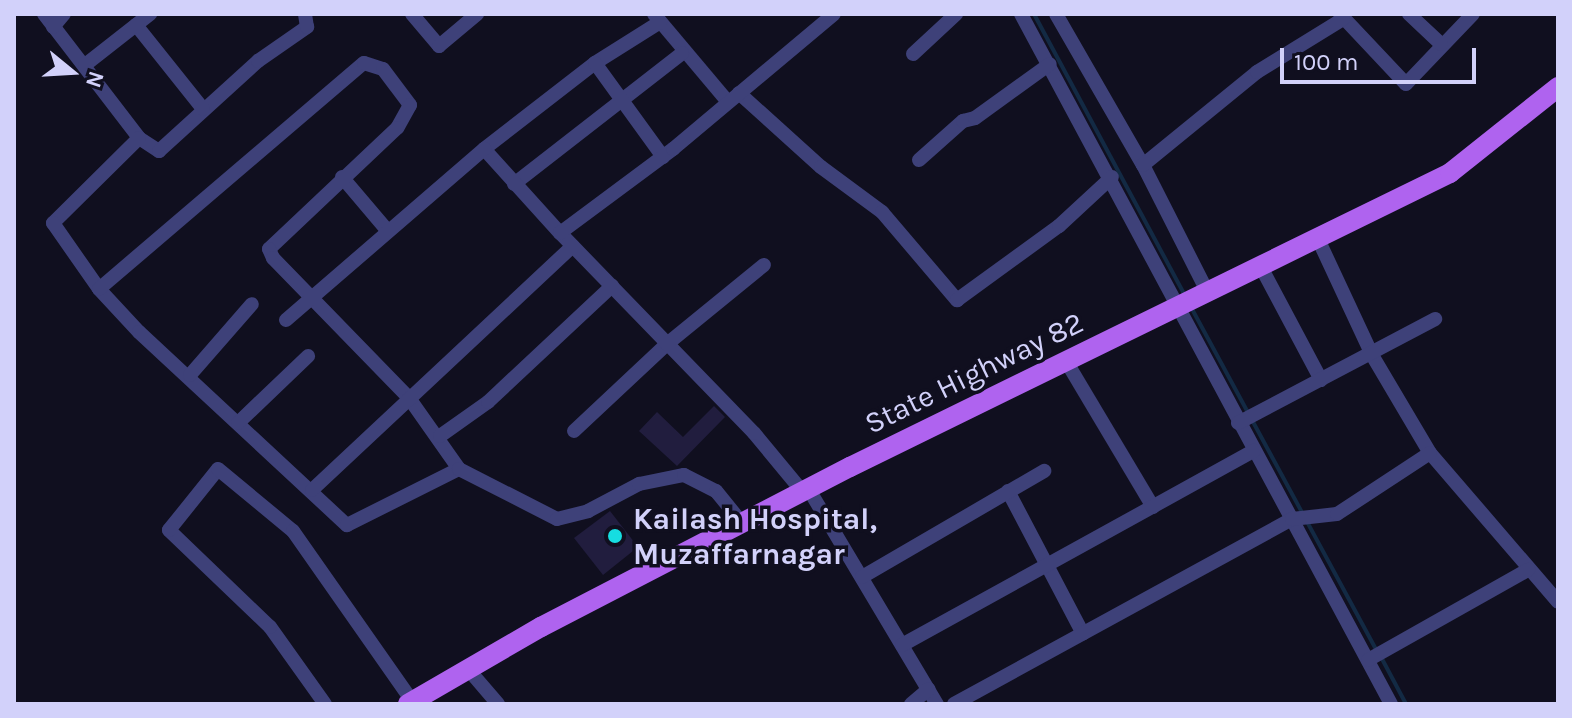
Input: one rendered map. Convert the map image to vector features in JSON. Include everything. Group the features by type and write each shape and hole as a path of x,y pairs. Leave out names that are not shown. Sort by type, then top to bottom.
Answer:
{"main road":[{"name":"State Highway 82","path":"412,703 468,669 805,490 1450,173 1558,87"}],"street":[{"path":"64,14 49,20 139,138 159,151 203,109 307,27 305,14"},
{"path":"85,65 150,14"},
{"path":"412,14 439,46 477,14"},
{"path":"560,233 663,157 834,14"},
{"path":"913,54 956,14"},
{"path":"1021,14 1112,177 1190,301"},
{"path":"1409,14 1441,44"},
{"path":"1143,165 1257,72 1341,16 1406,84 1473,14"},
{"path":"1063,17 1143,165 1190,301 1246,419 1254,451 1301,518 1375,656 1391,704"},
{"path":"286,320 484,149 657,18 682,53 734,98 882,212 957,300 1059,226 1112,177"},
{"path":"136,25 203,109"},
{"path":"514,184 682,53"},
{"path":"99,289 364,63 383,69 410,105 397,128 269,249 409,398 440,436 459,469 557,519 588,511 639,484 684,475 716,491 742,523"},
{"path":"595,63 663,157"},
{"path":"919,160 963,121 975,118 1050,64"},
{"path":"139,138 53,223 99,289 347,525 355,525 459,469"},
{"path":"484,149 805,490 862,577 937,704"},
{"path":"342,177 387,230"},
{"path":"1318,239 1372,355 1430,453 1558,602"},
{"path":"312,490 573,246"},
{"path":"574,431 667,344 764,265"},
{"path":"1261,267 1321,380"},
{"path":"440,436 488,402 612,286"},
{"path":"190,375 252,304"},
{"path":"1246,419 1435,319"},
{"path":"238,423 308,356"},
{"path":"1066,361 1153,507"},
{"path":"902,645 1254,451"},
{"path":"954,704 1301,518 1337,514 1430,453"},
{"path":"325,704 270,627 169,530 218,469 293,531 412,703"},
{"path":"862,577 1044,471"},
{"path":"1008,491 1083,634"},
{"path":"1375,656 1528,570"},
{"path":"468,669 498,704"},
{"path":"911,704 929,689"}],"building":[{"path":"714,406 725,417 677,466 639,431 657,412 683,437"},
{"path":"610,511 638,547 603,575 574,538"}],"waterway":[{"path":"1034,14 1186,298"},
{"path":"1192,309 1376,649"},
{"path":"1381,657 1406,704"}],"place":[{"name":"Kailash Hospital, Muzaffarnagar","path":"615,536"}]}
